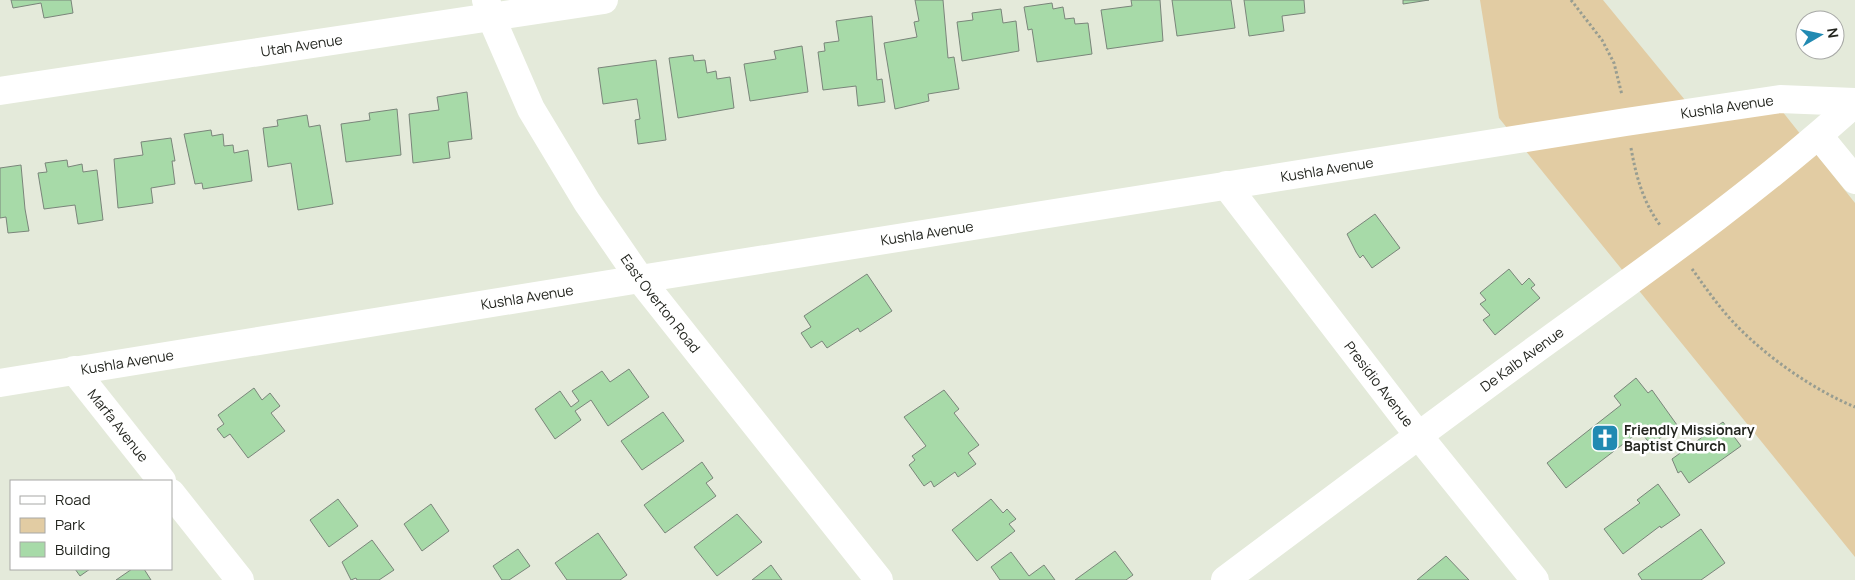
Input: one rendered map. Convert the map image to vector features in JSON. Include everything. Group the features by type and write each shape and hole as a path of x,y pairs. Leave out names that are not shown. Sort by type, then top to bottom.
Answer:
{"street":[{"name":"Utah Avenue","path":"0,91 489,9 604,0"},
{"name":"East Overton Road","path":"489,9 531,109 586,202 640,279 879,580"},
{"name":"Kushla Avenue","path":"0,383 1226,185 1780,99 1855,103"},
{"name":"De Kalb Avenue","path":"1225,580 1418,435 1676,248 1819,136 1855,103"},
{"path":"1819,136 1855,180"},
{"name":"Presidio Avenue","path":"1226,185 1418,435 1535,580"},
{"name":"Marfa Avenue","path":"74,370 161,480"},
{"path":"172,494 240,580"}],"path":[{"path":"1571,0 1602,40 1614,63 1623,103"},
{"path":"1630,142 1640,188 1650,211 1661,227"},
{"path":"1688,265 1738,327 1765,351 1803,379 1855,407"}],"green space":[{"path":"1480,0 1603,0 1703,122 1782,111 1855,203 1855,557 1499,118"}],"building":[{"path":"11,0 71,0 73,13 44,18 41,3 13,8"},
{"path":"915,0 943,0 948,58 954,57 959,89 928,94 929,101 895,109 884,43 917,37 914,22 919,21"},
{"path":"1131,0 1160,0 1163,41 1107,49 1101,10 1132,6"},
{"path":"1172,0 1231,0 1235,28 1177,36"},
{"path":"1244,0 1304,0 1305,13 1282,16 1284,31 1249,36"},
{"path":"1403,0 1429,0 1403,4"},
{"path":"1052,3 1053,9 1063,7 1065,19 1074,18 1075,24 1088,23 1092,54 1037,62 1032,29 1028,30 1024,7"},
{"path":"1001,9 1003,23 1016,21 1019,51 962,61 957,22 973,20 972,13"},
{"path":"872,16 877,80 882,79 885,102 858,106 856,86 823,90 818,52 825,51 824,43 839,41 836,21"},
{"path":"802,46 808,92 750,101 744,64 776,59 774,51"},
{"path":"693,55 694,61 705,60 707,73 716,71 717,79 730,77 734,108 678,118 669,58"},
{"path":"656,60 666,140 638,144 635,120 640,119 637,99 603,104 598,68"},
{"path":"467,92 472,139 448,142 450,158 413,163 409,114 439,110 437,97"},
{"path":"397,109 401,155 346,162 341,124 370,120 369,113"},
{"path":"307,115 309,127 320,125 333,204 298,210 291,163 268,167 263,128 278,126 277,120"},
{"path":"211,130 212,136 223,134 224,146 233,145 234,153 248,150 252,181 203,189 202,183 195,184 184,134"},
{"path":"171,138 175,161 172,161 175,184 151,188 153,203 118,208 114,159 143,155 141,142"},
{"path":"67,160 68,167 82,164 83,172 97,170 103,220 78,224 75,205 44,209 38,173 47,172 45,163"},
{"path":"21,165 29,231 8,233 6,217 0,218 0,168"},
{"path":"1375,214 1400,248 1372,268 1363,255 1360,258 1347,234"},
{"path":"1509,269 1522,285 1529,278 1535,285 1531,288 1540,298 1495,335 1483,320 1490,315 1480,304 1486,300 1480,293"},
{"path":"867,274 892,311 860,332 858,328 827,348 822,341 811,348 801,333 811,327 804,316"},
{"path":"629,369 649,397 608,426 591,400 575,411 581,420 555,439 535,409 560,391 571,407 579,401 572,391 602,371 610,382"},
{"name":"Friendly Missionary Baptist Church","path":"1636,378 1648,393 1652,390 1677,425 1651,445 1640,431 1566,488 1547,463 1621,405 1614,396"},
{"path":"254,388 262,400 270,393 280,406 271,413 285,431 248,458 230,434 224,438 217,429 224,424 218,415"},
{"path":"944,390 959,409 954,413 979,445 968,453 976,464 958,477 955,472 934,487 931,481 924,486 909,465 915,460 912,456 926,446 904,417"},
{"path":"663,412 684,441 642,470 621,441"},
{"path":"1723,422 1741,446 1689,483 1681,471 1678,473 1672,459"},
{"path":"702,462 713,478 706,483 716,496 665,533 644,505"},
{"path":"1658,484 1680,515 1661,528 1660,526 1623,554 1604,529 1640,503 1637,500"},
{"path":"338,499 358,526 329,547 310,520"},
{"path":"991,499 1003,513 1007,509 1016,519 1009,524 1015,531 977,561 952,530"},
{"path":"431,504 449,531 422,551 404,524"},
{"path":"737,514 762,542 717,576 694,547"},
{"path":"1701,529 1725,563 1701,580 1642,580 1638,574"},
{"path":"598,533 627,575 620,580 567,580 555,563"},
{"path":"372,540 394,570 379,580 357,580 356,578 351,580 342,562"},
{"path":"518,549 530,566 509,580 502,580 493,566"},
{"path":"1115,551 1133,575 1126,580 1075,580"},
{"path":"1011,552 1029,576 1044,565 1055,580 1000,580 991,567"},
{"path":"1446,556 1469,580 1417,580"},
{"path":"771,565 782,580 752,580"},
{"path":"76,570 89,570 80,576"},
{"path":"131,570 145,570 151,580 116,580"}],"place":[{"name":"Friendly Missionary Baptist Church","path":"1605,438"}]}
